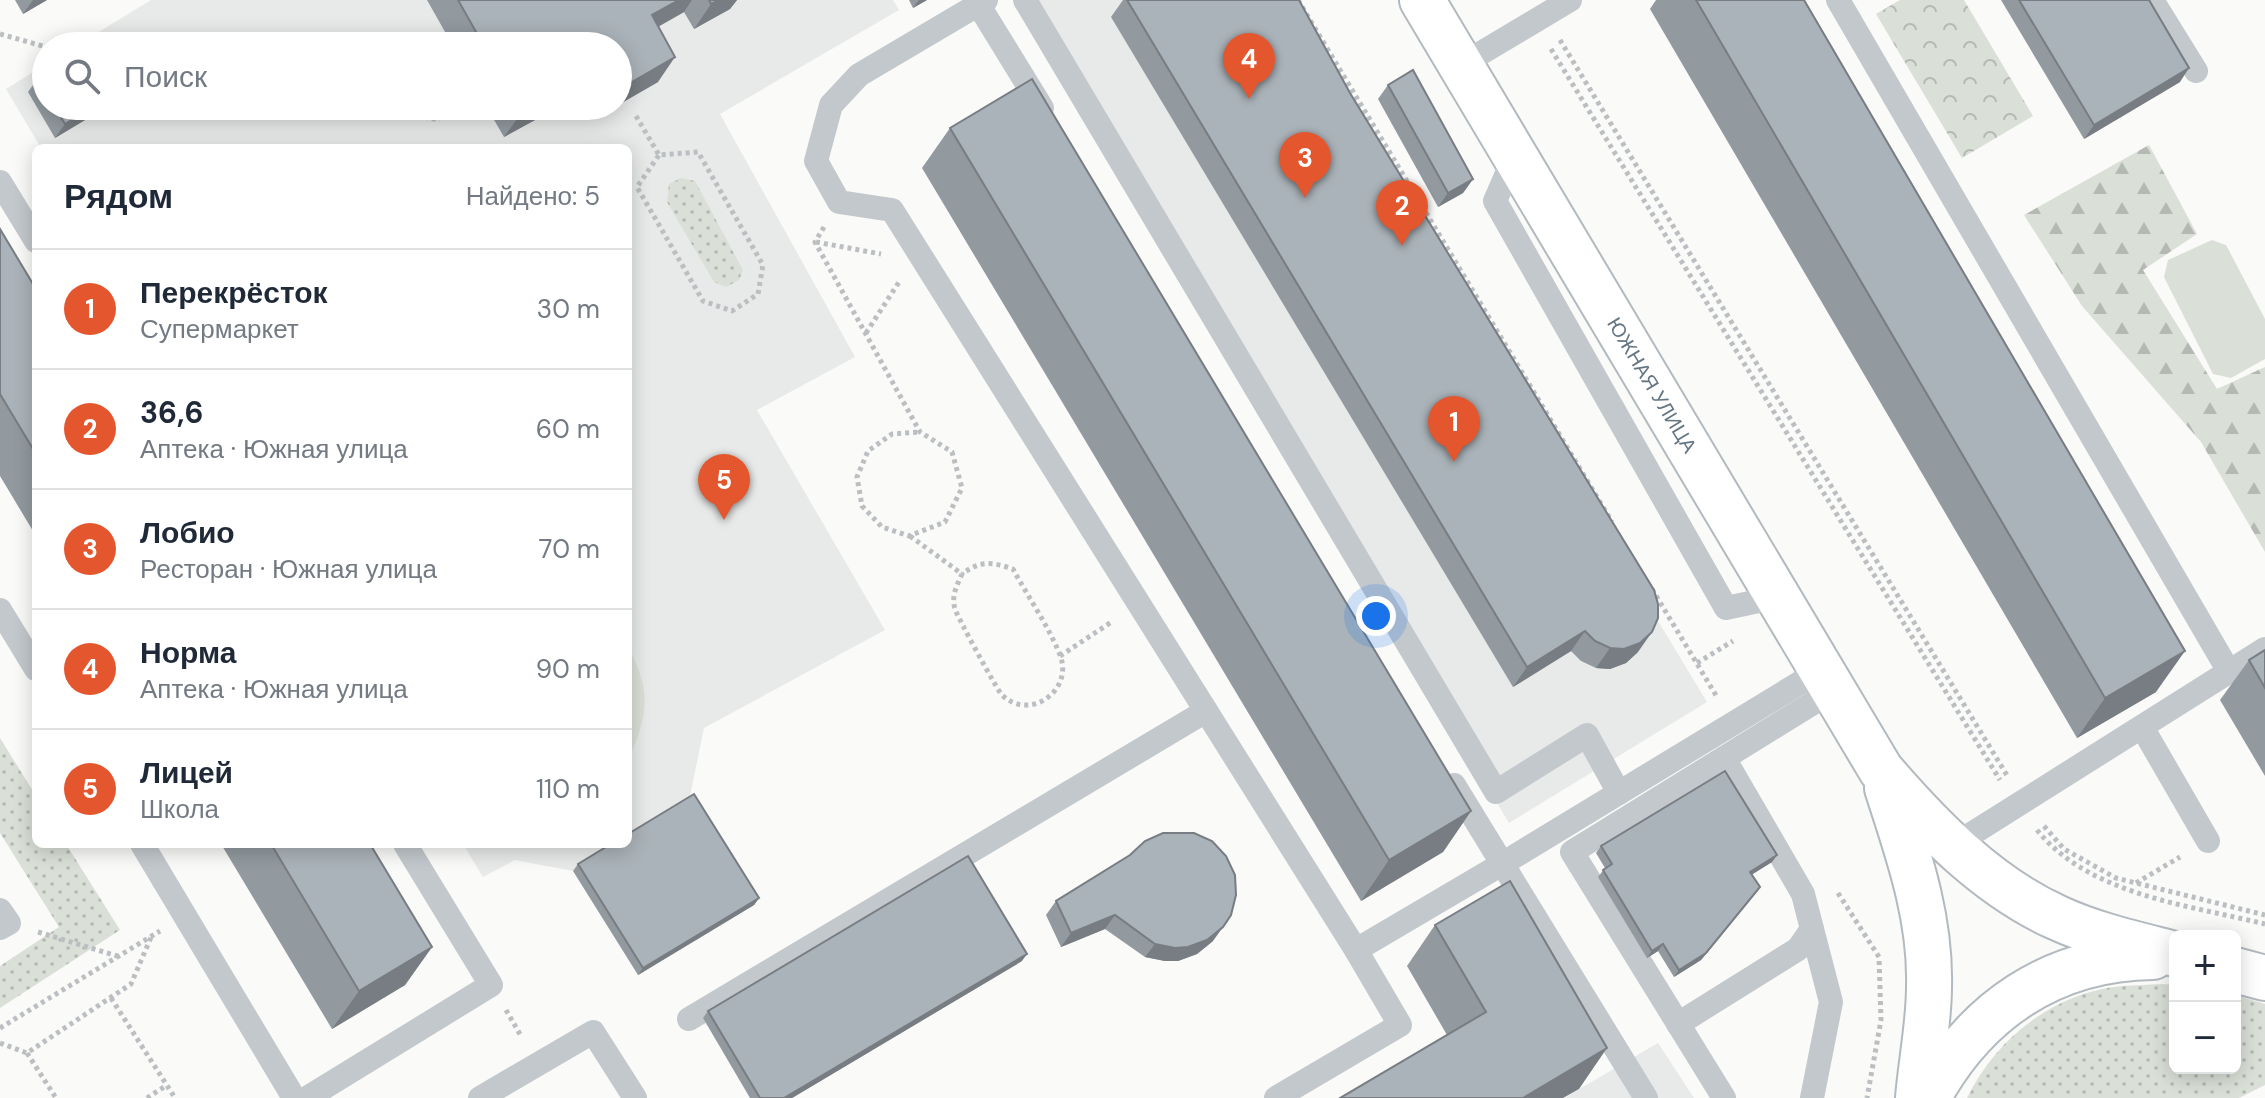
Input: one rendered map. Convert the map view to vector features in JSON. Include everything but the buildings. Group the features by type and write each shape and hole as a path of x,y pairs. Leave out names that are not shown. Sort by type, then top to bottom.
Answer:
{"street":[{"name":"ЮЖНАЯ УЛИЦА","path":"1422,0 1881,770 1921,817 2000,883 2057,918 2169,954"},
{"name":"ЮЖНАЯ УЛИЦА","path":"1881,770 1911,859 1927,940 1929,988 1918,1098"},
{"path":"1928,1098 1950,1061 1976,1031 2017,996 2065,971 2110,959 2169,956"},
{"path":"2241,972 2265,978"}],"lane":[{"path":"1025,0 1496,792 1587,735 1619,793"},
{"path":"1461,65 1570,0"},
{"path":"1838,0 2228,670"},
{"path":"2152,0 2196,71"},
{"path":"1053,125 982,2 859,75 831,105 816,161 839,202 892,210 1400,1025 1276,1098"},
{"path":"0,182 32,234"},
{"path":"0,610 32,662"},
{"path":"1954,845 2265,649"},
{"path":"1356,950 1733,723 1828,680"},
{"path":"1724,1098 1572,852 1724,758 1828,680"},
{"path":"689,1019 1206,711"},
{"path":"2142,727 2208,841"},
{"path":"1724,758 1803,894 1831,1002 1812,1098"},
{"path":"1439,760 1646,1098"},
{"path":"144,848 294,1098"},
{"path":"307,1098 491,985 407,848"},
{"path":"1678,1024 1798,949 1812,929"},
{"path":"480,1098 593,1032 635,1098"}],"path":[{"path":"1298,0 1615,526"},
{"path":"1541,20 2046,842 2065,859 2107,883 2265,924"},
{"path":"1541,20 2020,803 2064,849 2116,878 2265,915"},
{"path":"0,34 32,43"},
{"path":"636,116 659,155"},
{"path":"698,152 763,265 758,294 732,311 703,301 637,187 659,155 698,152"},
{"path":"815,242 839,202"},
{"path":"815,242 884,255 889,264"},
{"path":"815,242 920,432 952,452 962,488 945,522 909,536"},
{"path":"866,333 900,283 895,274"},
{"path":"920,432 892,434 868,451 857,477 862,506 882,527 909,536 962,574"},
{"path":"990,561 1013,569 1060,656 1062,679 1058,689 1043,702 1018,704 1002,695 955,608 954,591 962,574 974,565 990,561"},
{"path":"1648,581 1733,723"},
{"path":"1060,656 1139,604"},
{"path":"1697,663 1738,639"},
{"path":"2136,883 2208,841"},
{"path":"0,1028 185,915"},
{"path":"3,920 118,956"},
{"path":"27,1053 131,984 152,935"},
{"path":"491,985 537,1063"},
{"path":"111,997 175,1098"},
{"path":"0,1043 27,1053 56,1098"},
{"path":"147,1098 167,1085"}],"shaded area":[{"path":"151,0 893,0 899,10 720,114 855,357 757,410 885,630 704,728 689,801 632,836 632,144 39,144 6,89 32,73 32,120 632,120 632,32 99,32"},
{"path":"1018,0 1283,0 1707,702 1509,823"},
{"path":"465,848 611,848 573,871 515,860 483,877"},
{"path":"1658,1043 1694,1098 1564,1098"}],"green space":[{"path":"1900,0 1964,0 2033,116 1962,158 1876,14"},
{"path":"2149,145 2197,234 2143,270 2217,389 2265,367 2265,552 2201,442 2082,306 2024,215"},
{"path":"681,178 695,181 743,270 739,280 726,287 714,282 667,202 669,184"},
{"path":"2212,240 2226,245 2265,319 2265,359 2231,378 2213,374 2164,277 2168,260"},
{"path":"632,655 644,691 640,730 632,750"},
{"path":"0,738 32,790 32,848 69,848 120,930 0,1008 0,966 59,927 0,833"},
{"path":"2169,984 2169,1074 2241,1074 2241,997 2265,1004 2265,1085 2239,1098 1967,1098 1993,1058 2027,1024 2068,1000 2114,987"}],"place":[{"name":"Норма","path":"1249,99"},
{"name":"Лобио","path":"1305,198"},
{"name":"36,6","path":"1402,246"},
{"name":"Перекрёсток","path":"1454,462"},
{"name":"Лицей","path":"724,520"}]}
